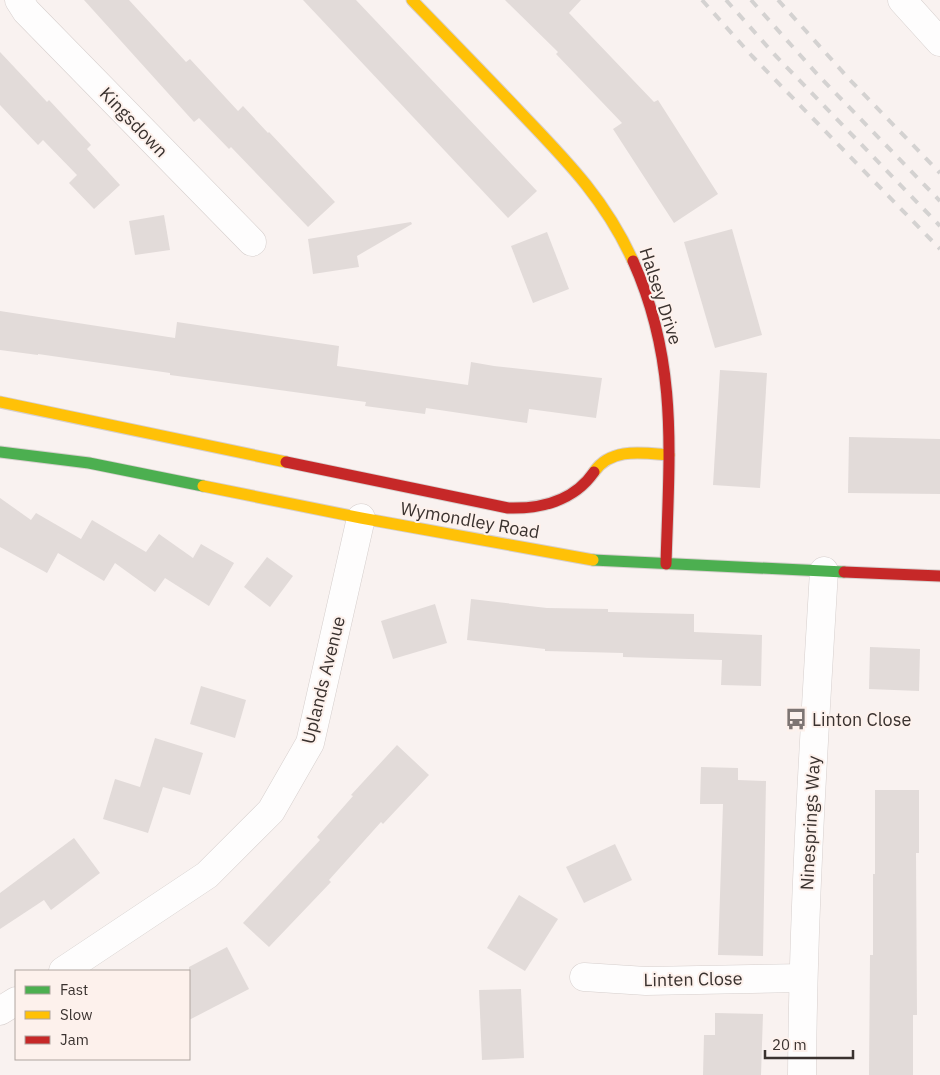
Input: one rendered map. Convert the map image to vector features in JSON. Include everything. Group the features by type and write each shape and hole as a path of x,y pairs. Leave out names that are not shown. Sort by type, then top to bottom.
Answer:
{"street":[{"name":"Kingsdown","path":"18,0 252,242"},
{"name":"Halsey Drive","path":"412,0 572,165 600,201 617,228 637,269 657,335 668,396 670,430 666,564"},
{"path":"902,0 940,42"},
{"name":"Wymondley Road","path":"0,402 508,508 526,509 544,506 560,500 576,491 606,459 631,453 669,455"},
{"name":"Wymondley Road","path":"0,452 89,463 362,518 599,560 940,576"},
{"name":"Uplands Avenue","path":"64,970 206,875 271,811 310,743 362,518"},
{"name":"Ninesprings Way","path":"802,1075 803,978 815,716 824,571"},
{"name":"Linten Close","path":"584,977 646,982 803,978"},
{"path":"0,1012 15,1002"}],"building":[{"path":"84,0 129,0 186,62 190,59 238,111 243,106 335,202 308,227 231,147 229,149 199,118 194,122"},
{"path":"303,0 356,0 537,191 508,218"},
{"path":"505,0 581,0 569,13 654,102 658,100 718,194 674,223 613,129 622,123 556,54 558,52"},
{"path":"0,52 91,145 87,149 120,185 94,209 69,183 77,175 43,140 38,145 0,105"},
{"path":"164,215 170,250 135,255 129,221"},
{"path":"411,222 412,224 357,256 359,267 313,274 308,239"},
{"path":"732,229 762,335 715,348 684,242"},
{"path":"547,232 569,289 533,303 511,246"},
{"path":"0,311 175,338 177,322 339,346 337,366 468,385 471,362 602,378 596,418 529,409 527,423 426,408 425,414 365,406 366,402 0,350"},
{"path":"720,370 767,373 760,488 713,485"},
{"path":"849,437 940,439 940,494 848,493"},
{"path":"0,498 31,520 36,513 81,539 92,520 146,552 159,534 193,558 201,544 234,563 209,606 165,578 155,592 115,563 104,581 58,553 47,573 0,547"},
{"path":"267,557 293,576 270,607 244,587"},
{"path":"471,599 547,608 608,609 608,612 694,614 694,632 762,635 761,686 721,685 722,660 623,657 623,653 545,651 545,649 467,640"},
{"path":"435,604 447,643 393,659 381,621"},
{"path":"870,647 920,649 919,691 869,689"},
{"path":"201,686 246,700 235,738 190,724"},
{"path":"155,738 203,753 190,795 163,787 148,833 103,819 115,779 140,787"},
{"path":"397,745 429,775 383,824 381,822 329,880 331,882 269,947 243,923 320,840 317,837 353,796 351,795"},
{"path":"701,767 738,768 738,780 766,781 763,956 718,955 723,804 700,804"},
{"path":"875,790 919,790 919,853 916,853 917,1015 913,1015 913,1075 869,1075 870,955 873,955 873,874 875,874"},
{"path":"74,838 100,873 51,910 44,900 0,929 0,893"},
{"path":"615,844 632,880 584,903 566,867"},
{"path":"519,895 558,919 525,971 487,948"},
{"path":"227,947 249,989 190,1019 189,967"},
{"path":"521,989 524,1058 482,1060 479,990"},
{"path":"715,1013 763,1014 761,1075 703,1075 704,1035 715,1035"}],"railway":[{"path":"702,0 752,56 940,249"},
{"path":"726,0 774,54 940,226"},
{"path":"751,0 817,74 940,201"},
{"path":"778,0 850,80 940,173"}],"traffic: fast":[{"path":"0,452 89,463 203,486"},
{"path":"593,560 844,572"}],"traffic: slow":[{"path":"412,0 569,164 610,218 633,261"},
{"path":"0,402 286,462"},
{"path":"594,472 601,464 618,455 628,453 669,455"},
{"path":"203,486 361,518 593,560"}],"traffic: jam":[{"path":"633,261 648,299 658,336 664,373 668,410 669,448 666,564"},
{"path":"286,462 508,508 532,507 556,501 577,490 594,472"},
{"path":"844,572 940,576"}],"place":[{"name":"Linton Close","path":"796,719"}]}
